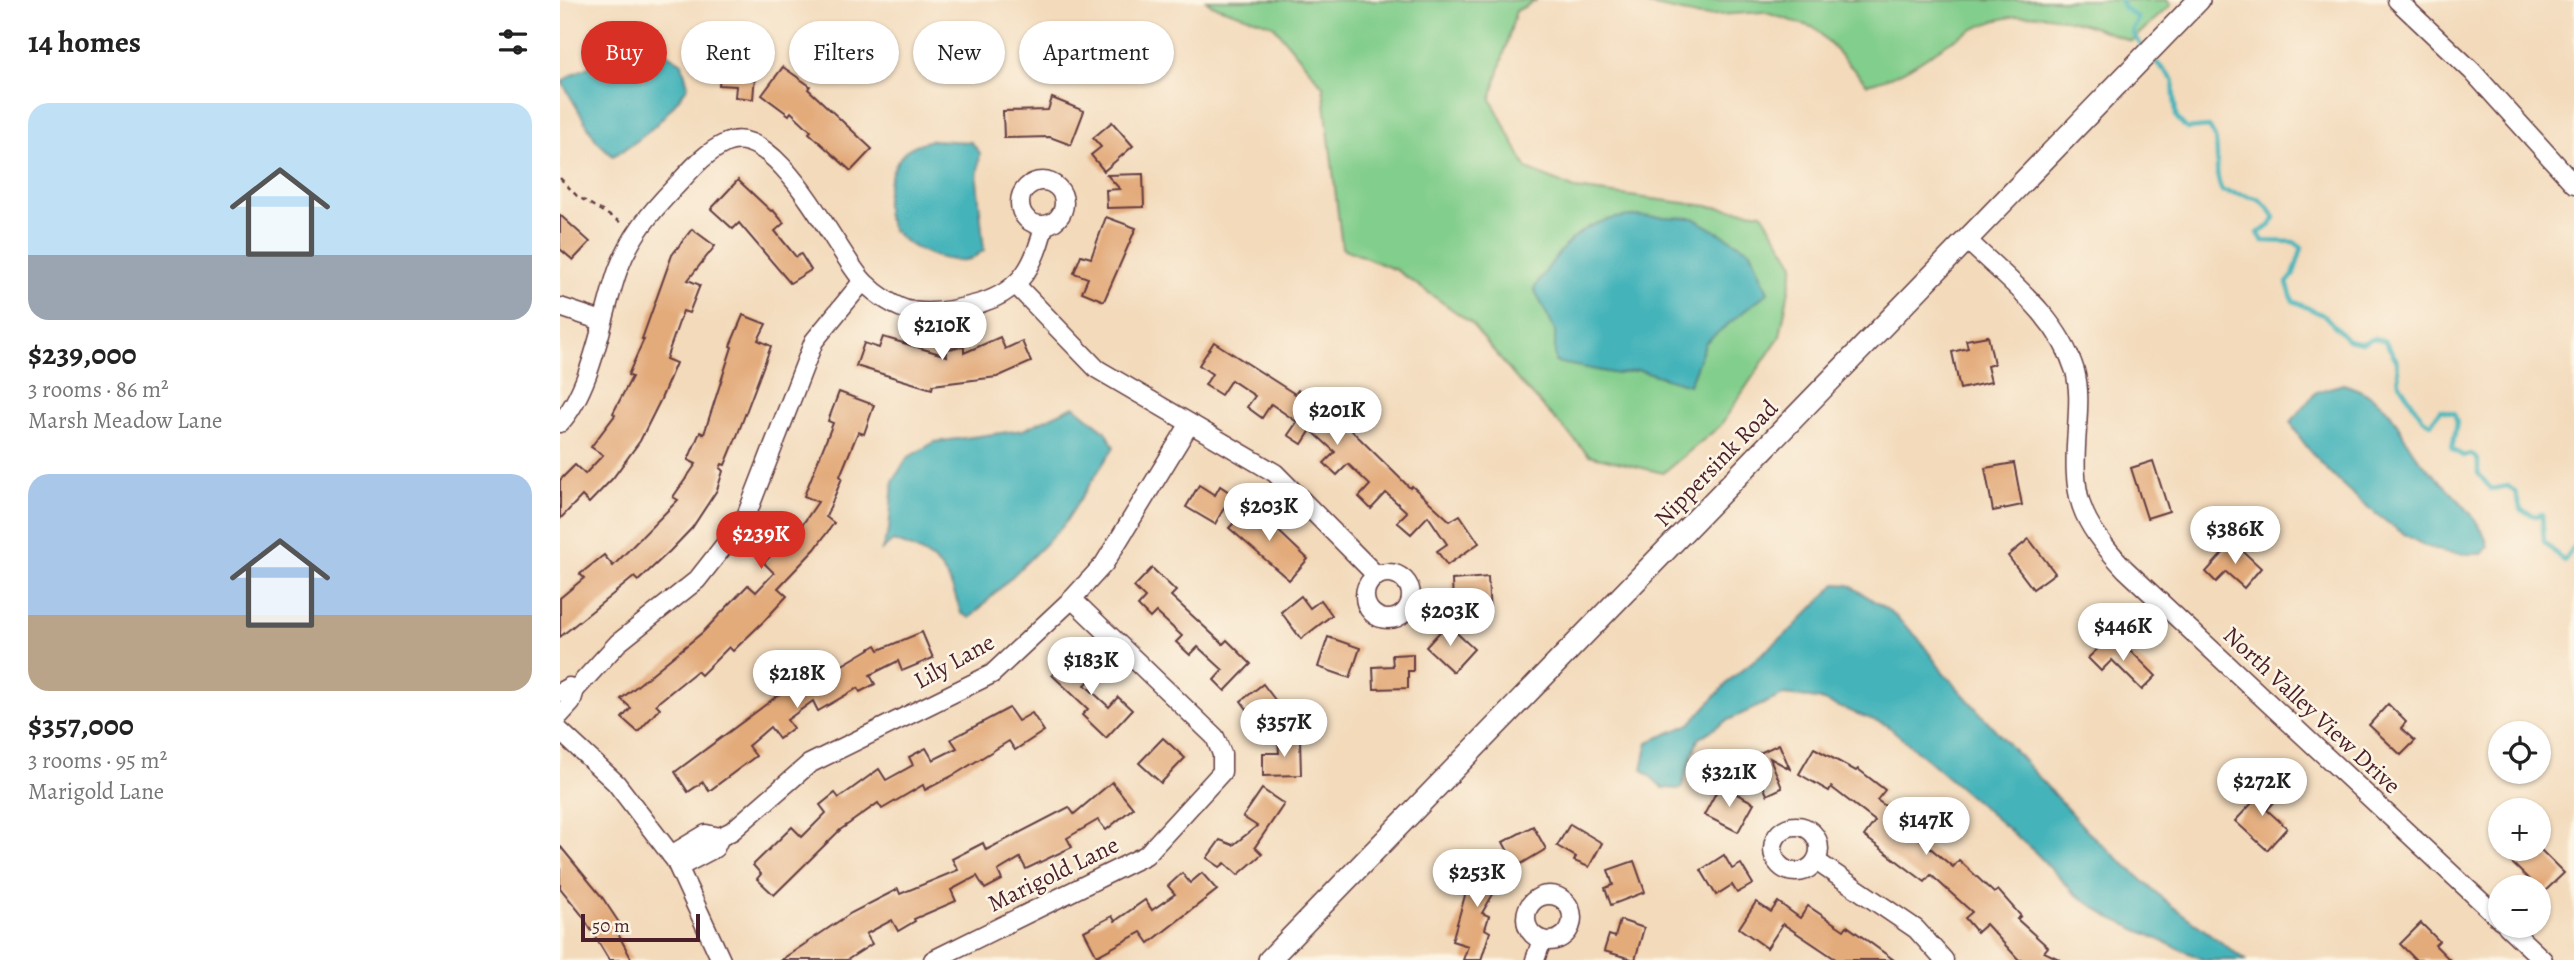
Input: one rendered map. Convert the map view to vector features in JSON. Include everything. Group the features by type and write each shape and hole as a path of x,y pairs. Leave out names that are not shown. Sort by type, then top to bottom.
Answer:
{"street":[{"name":"Nippersink Road","path":"1269,960 2199,0"},
{"path":"2397,0 2472,71 2574,184"},
{"path":"560,422 580,392 619,269 645,219 703,156 727,142 740,140 763,151 810,199 863,281 889,302 912,312 964,308 991,299 1015,284 1036,259 1044,226"},
{"name":"North Valley View Drive","path":"1968,240 2049,320 2066,348 2075,373 2078,403 2075,489 2085,518 2099,541 2135,578 2488,908"},
{"path":"560,715 571,703 568,691 618,643 697,580 745,519 814,341 863,281"},
{"path":"1015,284 1097,369 1275,473 1377,576"},
{"path":"560,307 602,321"},
{"name":"Lily Lane","path":"675,861 706,834 720,836 732,831 809,764 992,674 1072,599 1119,542 1189,425"},
{"name":"Marigold Lane","path":"942,958 1146,855 1222,772 1222,754 1215,737 1072,599"},
{"path":"560,731 617,783 675,861 721,960"},
{"path":"1816,861 1916,929 1944,960"},
{"path":"2520,938 2543,960"},
{"path":"1535,960 1542,940"}],"path":[{"path":"560,178 577,196 620,222"}],"green space":[{"path":"1206,0 1537,0 1516,11 1491,99 1527,169 1575,189 1762,213 1794,264 1780,336 1720,426 1663,473 1589,455 1515,377 1470,322 1396,270 1342,248 1323,86 1273,25 1212,5"},
{"path":"1626,0 2167,0 2171,5 2131,41 2059,18 2017,16 1996,21 1973,29 1900,73 1867,84 1815,28 1763,12 1701,16"}],"water":[{"path":"667,54 681,62 681,84 688,86 655,126 613,156 596,140 562,82 581,71 581,84 667,84"},
{"path":"931,140 971,142 980,153 977,180 984,250 970,259 950,260 914,247 895,233 887,216 888,185 896,165 909,148"},
{"path":"1631,216 1693,218 1751,251 1768,292 1706,342 1689,385 1639,370 1617,374 1555,362 1555,330 1534,289 1572,239 1597,223"},
{"path":"2343,384 2368,395 2389,412 2415,454 2477,522 2488,547 2482,554 2446,552 2417,542 2375,513 2314,456 2291,422 2316,392"},
{"path":"1074,406 1107,433 1114,447 1062,527 970,618 961,613 951,584 931,558 893,541 882,550 889,530 893,481 907,458 935,442 1023,430"},
{"path":"1836,584 1849,585 1891,612 1918,638 1943,672 2088,832 2168,903 2245,960 2204,960 2109,917 2074,893 2035,852 1887,725 1818,699 1783,695 1726,721 1698,739 1681,789 1663,788 1642,769 1648,742 1690,724 1731,679 1791,630"}],"building":[{"path":"783,67 789,71 789,84 810,86 808,89 872,149 851,171 809,133 811,131 791,112 789,115 762,95 770,84 775,84 775,78"},
{"path":"754,84 753,99 735,97 736,86 719,85"},
{"path":"1052,98 1084,111 1071,145 1050,137 1004,138 1003,111 1048,110"},
{"path":"1112,122 1133,146 1104,171 1091,155 1101,147 1093,138"},
{"path":"1143,174 1144,207 1107,208 1106,190 1120,189 1107,175"},
{"path":"738,180 784,223 775,231 796,257 801,254 811,270 790,283 739,223 733,229 711,209"},
{"path":"560,215 590,242 573,260 560,249"},
{"path":"1106,217 1136,228 1104,301 1082,292 1088,278 1074,273 1081,255 1091,258"},
{"path":"692,229 715,246 688,280 700,285 689,313 683,311 666,359 676,363 661,399 640,441 613,478 589,503 582,496 560,519 560,480 575,465 585,474 603,455 591,447 615,415 613,413 632,377 628,375 644,339 672,255"},
{"path":"743,315 766,324 758,340 771,346 725,465 722,464 720,468 723,471 717,490 692,528 638,581 634,577 560,637 560,598 584,578 580,574 604,555 613,566 678,500 673,497 696,464 688,460 700,432 704,434 732,347 730,346"},
{"path":"1988,336 1994,364 1987,366 1991,382 1960,389 1952,352 1968,348 1966,340"},
{"path":"883,337 947,356 946,349 964,347 964,353 1000,337 1005,349 1022,341 1031,362 997,377 933,385 932,389 856,366 864,343 879,348"},
{"path":"1214,342 1295,394 1298,390 1341,420 1410,488 1412,486 1450,521 1460,515 1479,543 1447,565 1437,551 1447,544 1428,516 1411,534 1397,522 1407,512 1386,493 1371,509 1359,497 1370,485 1348,464 1337,475 1324,463 1335,452 1311,430 1302,444 1288,435 1297,422 1271,404 1262,418 1247,407 1255,396 1231,380 1221,395 1205,385 1212,374 1199,365"},
{"path":"839,392 874,405 864,434 858,432 826,517 834,523 815,549 778,588 787,596 763,622 733,651 729,647 701,675 697,671 656,704 660,708 638,732 622,718 631,708 621,699 703,632 748,585 756,592 774,573 764,563 789,535 784,532 793,519 802,525 818,502 804,496 833,423 828,421"},
{"path":"2153,461 2169,511 2147,518 2131,468"},
{"path":"2014,463 2022,505 1993,511 1985,468"},
{"path":"1199,485 1215,495 1220,486 1232,494 1215,524 1186,507"},
{"path":"1251,505 1308,559 1289,580 1229,528"},
{"path":"2029,539 2055,573 2033,589 2008,556"},
{"path":"2233,542 2261,568 2244,588 2226,572 2216,582 2206,572"},
{"path":"1152,568 1176,591 1171,596 1223,644 1227,640 1251,664 1225,691 1214,680 1223,670 1198,647 1190,655 1176,642 1182,636 1156,612 1150,618 1138,606 1145,598 1134,587"},
{"path":"1488,577 1490,615 1467,617 1466,602 1453,603 1452,580"},
{"path":"1301,596 1310,608 1321,600 1332,615 1301,639 1281,612"},
{"path":"1447,624 1474,649 1453,672 1426,647"},
{"path":"922,632 933,658 902,671 898,661 870,675 875,684 860,692 858,688 818,711 813,701 787,720 793,728 779,739 770,727 748,746 756,756 709,791 703,782 688,792 675,772 788,688 792,695 876,645 879,650"},
{"path":"1328,637 1360,648 1350,678 1318,667"},
{"path":"2110,637 2127,654 2131,651 2156,676 2142,690 2112,660 2101,671 2088,658"},
{"path":"1071,654 1094,676 1085,685 1109,707 1118,697 1132,710 1106,738 1082,715 1088,709 1052,675"},
{"path":"1413,654 1413,671 1408,671 1408,688 1374,689 1373,667 1393,666 1392,655"},
{"path":"1263,684 1282,709 1263,724 1258,724 1241,701"},
{"path":"2388,704 2406,722 2401,728 2415,741 2401,755 2369,725"},
{"path":"1009,708 1018,721 1032,713 1044,731 1015,750 1009,741 954,775 925,790 923,785 882,809 878,803 840,830 774,895 757,879 761,874 753,865 792,827 802,837 826,813 820,805 835,793 839,798 879,769 886,780 913,765 909,757 926,748 933,760 957,748 951,739"},
{"path":"1163,738 1185,758 1161,783 1139,763"},
{"path":"1300,738 1301,775 1263,776 1263,753 1279,753 1278,739"},
{"path":"1779,744 1790,769 1770,758 1782,788 1767,795 1751,757"},
{"path":"1814,748 1856,771 1858,769 1885,790 1877,800 1913,826 1910,831 1953,867 1959,860 1994,893 1998,890 2021,916 2017,919 2048,947 2044,952 2061,960 2019,960 1986,924 1977,932 1965,918 1972,912 1931,875 1925,882 1864,836 1875,821 1831,787 1829,791 1799,774"},
{"path":"1112,782 1133,808 1106,830 1098,820 1067,838 1072,847 1026,869 1020,858 998,871 1002,880 985,889 977,876 951,890 956,901 914,919 915,921 898,931 892,920 866,934 872,944 847,960 781,960 851,913 898,889 900,894 958,870 952,859 983,843 986,850 1069,807 1074,814"},
{"path":"2262,783 2278,798 2267,810 2287,828 2267,850 2235,821 2254,801 2249,797"},
{"path":"1720,785 1754,803 1738,832 1704,815"},
{"path":"1262,789 1284,804 1255,847 1262,854 1238,875 1225,863 1220,867 1207,858 1220,840 1233,845 1257,826 1243,817"},
{"path":"1570,824 1602,843 1589,867 1574,861 1576,857 1557,846"},
{"path":"1533,826 1546,849 1516,867 1503,842"},
{"path":"560,846 602,897 622,927 616,930 632,960 609,960 582,915 560,888"},
{"path":"1724,855 1732,869 1741,864 1753,884 1737,893 1732,885 1716,895 1701,870"},
{"path":"1476,859 1506,872 1482,913 1489,916 1485,929 1490,932 1481,960 1463,960 1468,946 1452,941 1466,892 1463,890 1465,883"},
{"path":"2551,860 2564,873 2551,885 2551,875 2524,875 2511,862"},
{"path":"1634,861 1645,892 1611,905 1605,888 1613,885 1608,870"},
{"path":"1182,873 1190,883 1202,873 1217,890 1149,943 1141,932 1097,956 1084,931 1112,916 1115,921 1145,900 1152,910 1175,894 1168,886"},
{"path":"1756,902 1771,912 1778,902 1800,918 1808,906 1844,930 1847,926 1894,960 1837,960 1783,924 1767,948 1739,928"},
{"path":"1620,920 1644,928 1635,960 1604,951 1609,935 1615,937"},
{"path":"2421,923 2439,941 2435,945 2450,960 2416,960 2400,944"}],"waterway":[{"path":"2120,0 2124,8 2138,18 2132,32 2141,45"},
{"path":"2157,63 2174,81 2176,117 2187,129 2209,127 2216,142 2217,175 2222,191 2253,197 2269,210 2275,218 2270,226 2258,233 2263,241 2294,242 2302,248 2293,276 2287,283 2293,301 2325,316 2348,340 2362,343 2374,338 2385,341 2397,361 2399,383 2423,419 2431,424 2440,410 2454,413 2457,422 2452,449 2463,456 2471,454 2478,460 2478,473 2491,489 2508,486 2515,492 2521,510 2535,516 2542,514 2544,542 2564,561 2574,547"}]}
